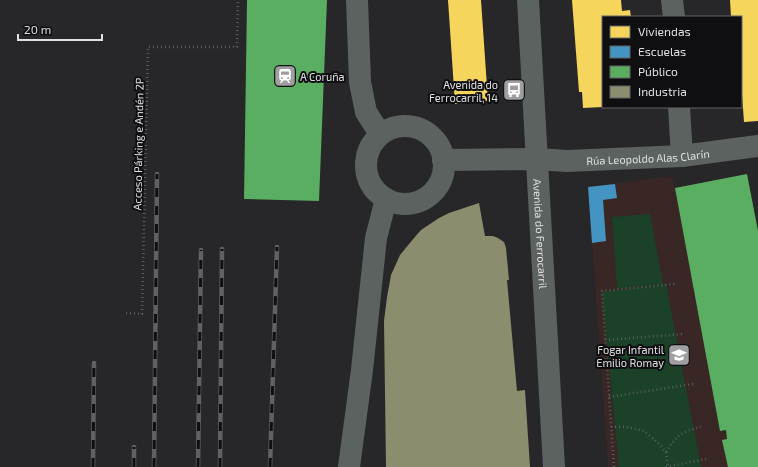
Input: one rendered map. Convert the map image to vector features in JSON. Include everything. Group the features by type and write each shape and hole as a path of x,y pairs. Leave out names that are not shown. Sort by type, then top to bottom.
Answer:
{"street":[{"path":"357,0 360,82 366,112 380,134"},
{"name":"Avenida do Ferrocarril","path":"528,0 554,467"},
{"path":"672,0 674,16"},
{"path":"679,108 682,156"},
{"path":"404,126 417,128 428,133 437,143 443,154 443,160 444,167 441,180 434,191 424,199 412,204 399,204 386,199 376,192 369,181 366,168 367,155 372,144 380,134 392,128 404,126"},
{"name":"Rúa Leopoldo Alas Clarín","path":"443,160 537,159 567,161 682,156 758,146"},
{"path":"349,467 362,370 376,238 386,199"}],"path":[{"name":"Acceso Párking e Andén 2P","path":"126,313 142,314 148,46 237,47 238,0"},
{"path":"614,467 602,292 674,284"},
{"path":"605,340 684,334"},
{"path":"609,397 693,384"},
{"path":"611,428 627,427 644,431 666,452 668,467 706,460"},
{"path":"666,452 673,440 680,434 701,427"}],"shaded area":[{"name":"Fogar Infantil Emilio Romay","path":"747,174 758,231 758,467 608,467 588,187 672,176 675,188"}],"green space":[{"path":"650,214 663,284 617,289 612,217"},
{"path":"666,284 701,467 619,467 602,292"}],"building: Viviendas":[{"path":"448,0 481,0 488,101 455,104"},
{"path":"572,0 621,0 622,11 630,10 631,16 602,16 602,107 583,108 582,92 579,92"},
{"path":"730,0 758,0 758,121 744,122 742,94 742,16 731,16"}],"building: Escuelas":[{"path":"615,184 617,198 603,200 606,241 592,243 588,187"}],"building: Público":[{"name":"A Coruña","path":"247,0 327,0 319,201 244,199"},
{"path":"747,174 758,231 758,467 728,467 722,440 727,439 726,430 720,431 675,188"}],"building: Industria":[{"path":"479,203 485,236 493,236 498,238 504,242 506,248 509,280 507,280 517,391 525,390 530,467 386,467 384,321 391,275 400,255 421,230 449,213"}],"railway":[{"path":"154,467 157,174"},
{"path":"270,467 277,247"},
{"path":"220,467 222,249"},
{"path":"198,467 201,250"},
{"path":"93,467 94,363"},
{"path":"134,447 134,467"}],"place":[{"name":"A Coruña","path":"285,76"},
{"name":"Avenida do Ferrocarril, 14","path":"514,90"},
{"name":"Fogar Infantil Emilio Romay","path":"679,355"}]}
